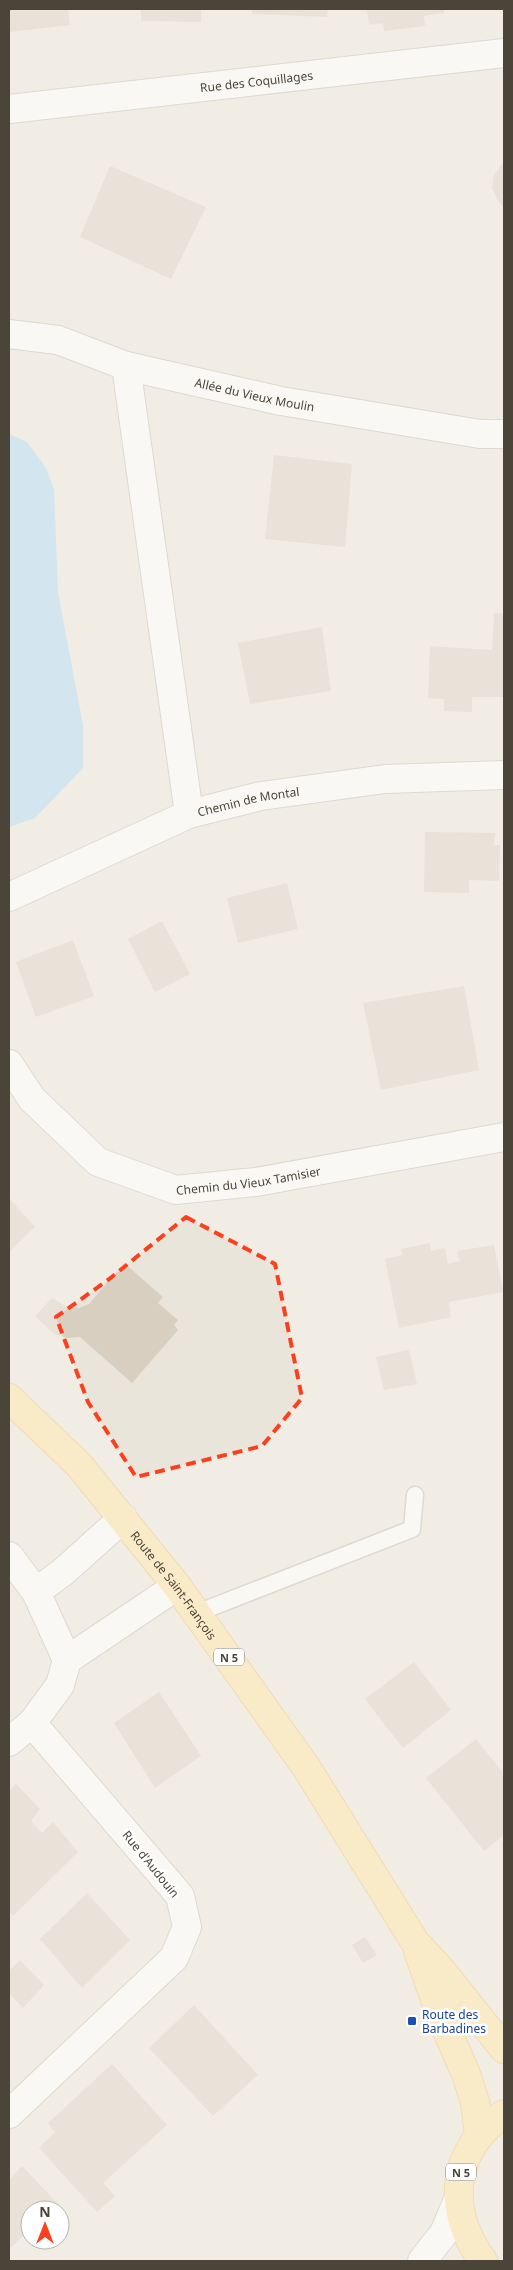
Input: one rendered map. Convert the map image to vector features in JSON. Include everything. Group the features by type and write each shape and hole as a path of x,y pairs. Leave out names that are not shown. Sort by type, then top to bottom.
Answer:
{"main road":[{"name":"Route de Saint-François","path":"9,1398 79,1465 177,1586 306,1767 415,1942 442,1971 504,2049"},
{"name":"Route de Saint-François","path":"415,1942 443,2022 466,2074 474,2102 479,2135"},
{"name":"N 5","path":"483,2261 470,2244 462,2223 458,2200 460,2176 467,2155 479,2135 504,2114"}],"street":[{"name":"Rue des Coquillages","path":"9,109 504,53"},
{"name":"Allée du Vieux Moulin","path":"9,334 58,340 126,366 281,401 480,434 504,434"},
{"path":"126,366 189,814"},
{"name":"Chemin de Montal","path":"9,896 189,814 261,796 385,779 504,775"},
{"name":"Chemin du Vieux Tamisier","path":"9,1064 32,1099 98,1162 176,1190 256,1182 504,1137"},
{"path":"36,1592 63,1572 123,1518"},
{"path":"9,1556 36,1592 67,1660 60,1685 32,1723 9,1742"},
{"path":"67,1660 177,1586"},
{"name":"Rue d'Audouin","path":"9,2114 174,1958 187,1926 180,1896 32,1723"},
{"path":"422,2261 444,2233 458,2200"}],"lane":[{"path":"197,1613 412,1529 415,1495"}],"highlighted area":[{"path":"186,1217 275,1264 302,1398 262,1446 136,1477 88,1402 56,1317 108,1280"}],"shaded area":[{"path":"9,9 504,9 504,2261 9,2261"}],"water":[{"path":"9,434 27,442 46,468 54,489 58,593 83,725 83,768 35,818 9,827"}],"building":[{"path":"9,9 68,9 70,25 9,32"},
{"path":"141,9 201,9 201,22 141,21"},
{"path":"252,9 328,9 327,17 252,14"},
{"path":"367,9 444,9 444,13 424,16 425,26 384,31 383,23 369,25"},
{"path":"504,162 504,207 498,201 492,188 494,174"},
{"path":"110,166 206,207 171,279 80,237"},
{"path":"274,455 352,464 345,547 265,539"},
{"path":"494,613 504,614 504,697 472,697 472,712 444,711 444,699 428,698 430,646 492,650"},
{"path":"322,627 331,691 250,704 238,643"},
{"path":"425,832 495,833 494,845 500,845 499,881 469,880 469,893 424,892"},
{"path":"287,883 298,929 238,943 227,898"},
{"path":"162,921 190,974 155,992 128,939"},
{"path":"73,940 94,996 36,1017 16,962"},
{"path":"464,986 479,1070 381,1090 363,1003"},
{"path":"9,1198 35,1227 9,1252"},
{"path":"430,1243 431,1251 445,1248 448,1264 460,1261 457,1251 494,1245 503,1292 449,1302 451,1317 399,1328 385,1259 403,1255 401,1249"},
{"path":"124,1263 163,1297 158,1303 178,1320 174,1325 178,1330 132,1383 80,1337 67,1338 54,1334 35,1316 52,1298 67,1307 79,1308 89,1304"},
{"path":"409,1350 417,1384 384,1390 376,1357"},
{"path":"414,1662 451,1710 403,1748 365,1699"},
{"path":"159,1692 201,1756 155,1788 114,1723"},
{"path":"476,1739 504,1774 504,1835 484,1851 426,1778"},
{"path":"16,1784 40,1809 31,1821 42,1833 53,1822 78,1852 13,1916 9,1912 9,1791"},
{"path":"87,1893 130,1940 82,1988 40,1939"},
{"path":"365,1937 377,1955 363,1963 352,1945"},
{"path":"20,1960 44,1985 23,2008 9,1993 9,1971"},
{"path":"194,2005 258,2075 213,2116 149,2048"},
{"path":"112,2064 167,2125 103,2183 115,2196 97,2212 39,2148 55,2132 48,2123"},
{"path":"22,2166 54,2200 20,2200 20,2239 9,2249 9,2180"}],"place":[{"name":"Route des Barbadines","path":"412,2021"}]}
